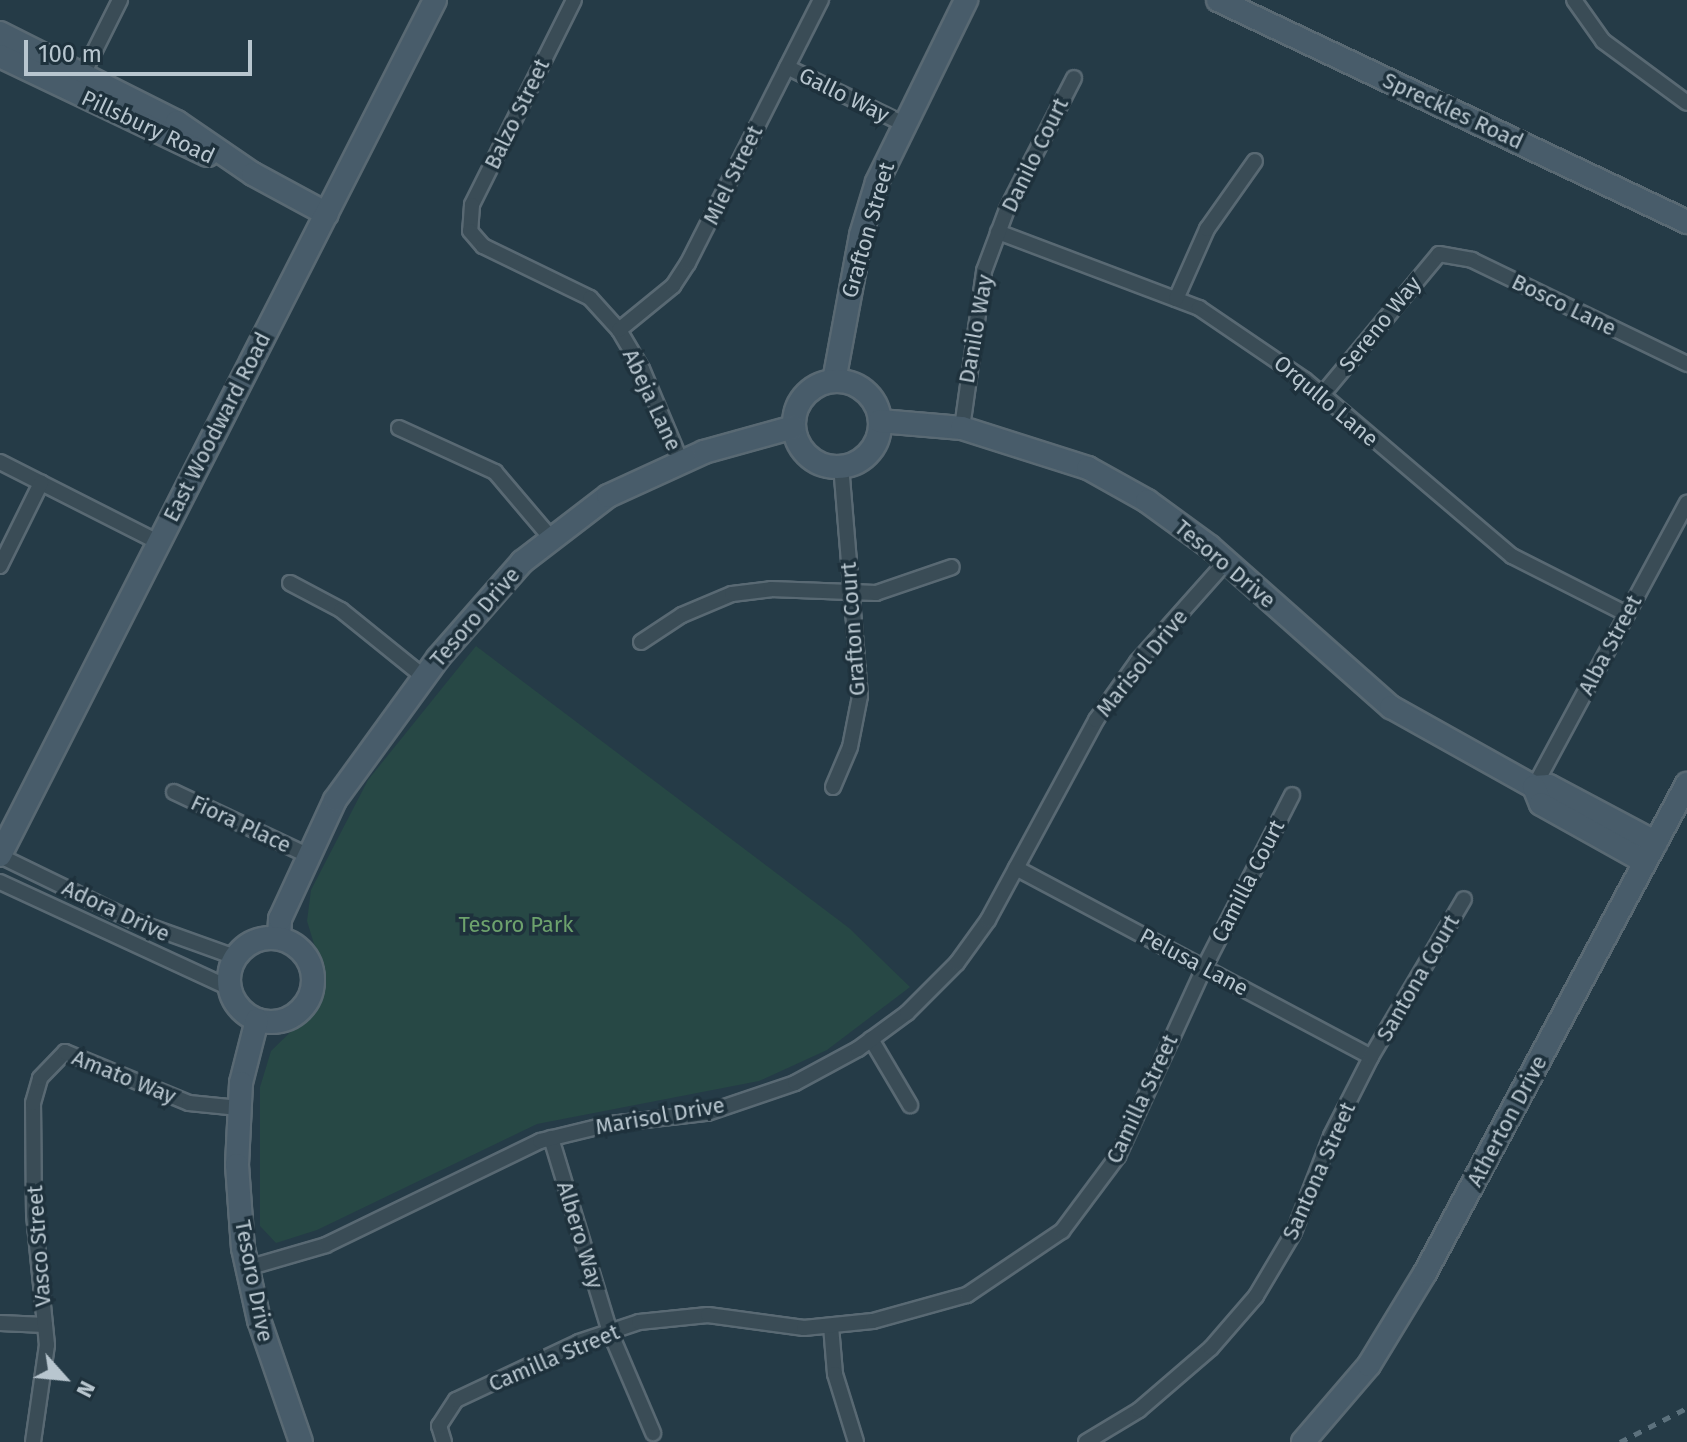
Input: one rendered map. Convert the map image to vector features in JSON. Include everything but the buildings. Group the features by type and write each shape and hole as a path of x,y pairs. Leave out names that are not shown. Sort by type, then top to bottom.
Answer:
{"street":[{"path":"78,84 120,0"},
{"name":"East Woodward Road","path":"0,856 435,0"},
{"name":"Balzo Street","path":"470,231 472,205 574,0"},
{"name":"Miel Street","path":"619,330 673,286 688,263 821,0"},
{"name":"Grafton Street","path":"834,381 861,235 902,123 966,0"},
{"name":"Spreckles Road","path":"1218,0 1687,222"},
{"path":"1574,0 1603,41 1687,103"},
{"name":"Pillsbury Road","path":"0,33 78,84"},
{"name":"Pillsbury Road","path":"0,56 177,122 253,174 327,214"},
{"name":"Gallo Way","path":"787,67 902,123"},
{"name":"Danilo Court","path":"998,232 1074,78"},
{"path":"1176,299 1207,229 1255,161"},
{"name":"Abeja Lane","path":"470,231 483,246 590,298 619,330 642,369 681,462"},
{"name":"Orqullo Lane","path":"998,232 1176,299 1257,344 1512,556 1627,614"},
{"name":"Danilo Way","path":"962,428 981,287 998,232"},
{"name":"Bosco Lane","path":"1439,254 1472,260 1687,364"},
{"name":"Sereno Way","path":"1322,395 1439,254"},
{"path":"834,381 866,391 880,421 870,452 841,467 809,457 794,427 805,396 834,381"},
{"name":"Tesoro Drive","path":"880,421 962,428 1023,443 1088,468 1147,501 1225,563 1391,707 1534,787 1549,786 1650,853"},
{"name":"Tesoro Drive","path":"279,938 280,919 335,800 474,614 551,538 608,496 681,462 794,427"},
{"path":"399,428 495,472 551,538"},
{"path":"0,462 158,542"},
{"name":"Grafton Court","path":"833,787 858,715 841,467"},
{"path":"0,566 41,483"},
{"name":"Alba Street","path":"1534,787 1687,503"},
{"name":"Marisol Drive","path":"247,1268 326,1245 551,1138 610,1124 707,1113 795,1083 871,1039 907,1013 957,963 1016,868 1096,720 1137,662 1225,563"},
{"path":"641,642 682,615 732,594 771,589 851,596 876,593 952,567"},
{"path":"290,583 341,610 424,677"},
{"name":"Atherton Drive","path":"1303,1442 1369,1365 1425,1273 1687,784"},
{"name":"Fiora Place","path":"174,792 307,855"},
{"name":"Camilla Court","path":"1204,968 1292,795"},
{"name":"Adora Drive","path":"0,856 132,920 235,957"},
{"name":"Pelusa Lane","path":"1016,868 1371,1057"},
{"name":"Adora Drive","path":"0,882 229,988"},
{"name":"Santona Court","path":"1371,1057 1464,899"},
{"path":"279,938 302,952 310,964 311,991 296,1013 284,1020 257,1020 239,1008 229,988 235,957 254,941 279,938"},
{"name":"Camilla Street","path":"444,1442 439,1426 456,1400 639,1322 708,1315 804,1328 831,1326 873,1321 967,1295 1062,1231 1118,1156 1204,968"},
{"name":"Tesoro Drive","path":"257,1020 239,1108 237,1165 247,1268 263,1334 301,1442"},
{"path":"871,1039 910,1105"},
{"name":"Amato Way","path":"56,1055 65,1052 86,1058 131,1083 189,1103 239,1108"},
{"name":"Vasco Street","path":"33,1442 47,1345 34,1215 33,1103 40,1078 56,1055"},
{"name":"Santona Street","path":"1086,1442 1139,1410 1211,1348 1256,1296 1294,1232 1331,1136 1371,1057"},
{"name":"Albero Way","path":"551,1138 610,1332 653,1433"},
{"path":"0,1323 45,1325"},
{"path":"831,1326 835,1374 856,1442"}],"green space":[{"name":"Tesoro Park","path":"476,646 849,928 910,987 827,1050 759,1081 537,1124 317,1230 276,1243 260,1226 260,1087 271,1051 313,1010 320,995 322,970 307,921 311,890 368,780"}],"railway":[{"path":"1620,1442 1687,1408"}]}
